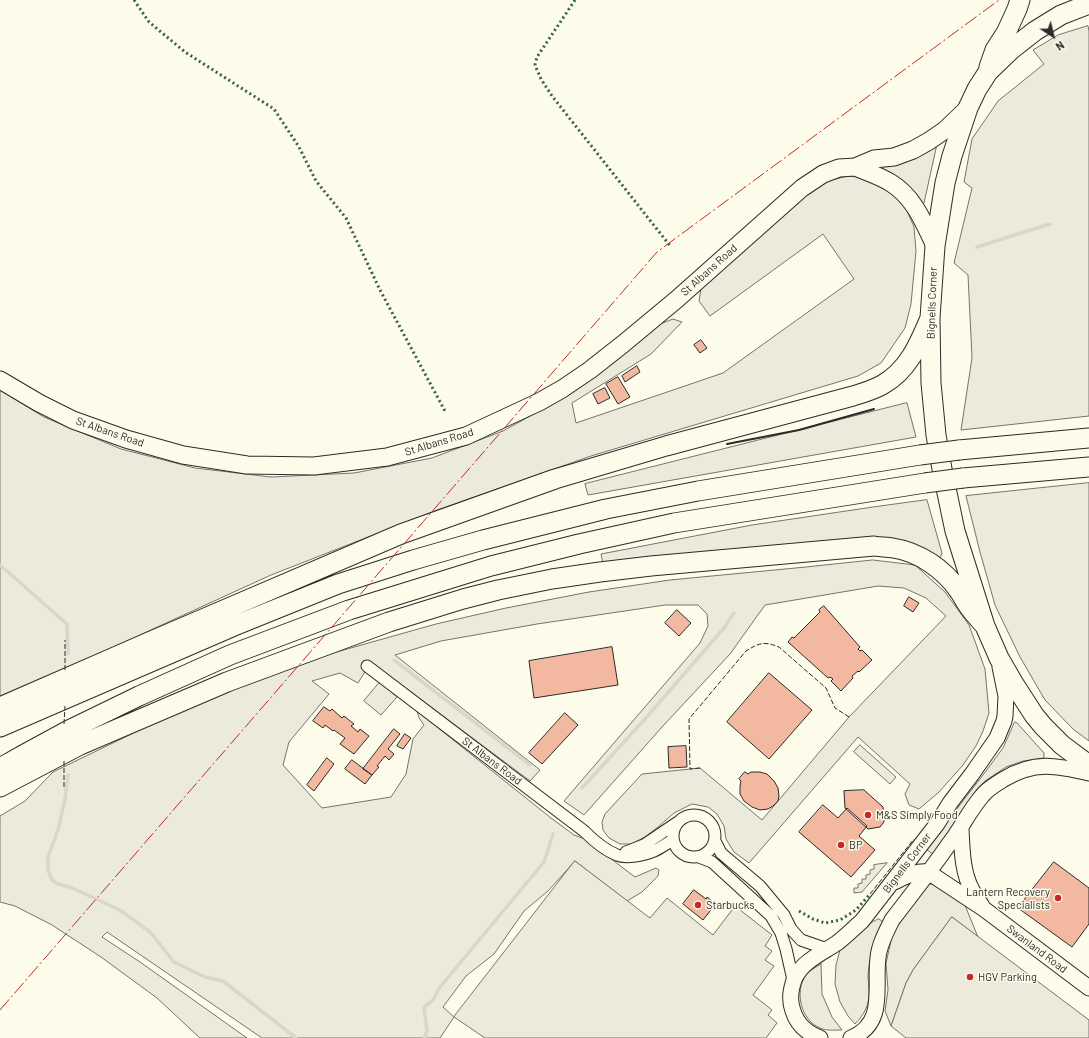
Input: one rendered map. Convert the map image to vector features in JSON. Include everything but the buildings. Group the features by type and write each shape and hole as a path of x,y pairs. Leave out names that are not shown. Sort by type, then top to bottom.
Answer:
{"highway":[{"path":"988,72 995,50 1006,33 1020,0"},
{"name":"Bignells Corner","path":"1089,4 1061,15 1035,31 1012,49 988,72 976,89 952,156 945,183 935,246 930,318 931,383 936,435 954,531 985,626 999,658 1034,715 1062,745 1089,765"},
{"path":"0,707 401,534 555,479 666,446 853,396 870,390 890,380 905,366 920,342 930,318"},
{"path":"0,727 241,623 338,584 483,540 614,508 698,491 920,455 1089,438"},
{"path":"0,768 67,731 160,686 230,655 349,610 491,566 667,524 925,483 963,478 1089,467"},
{"path":"0,787 80,745 227,682 389,622 463,599 552,579 651,566 874,546 893,548 907,551 921,557 946,574 959,590 967,604 985,626"}],"main road":[{"name":"St Albans Road","path":"0,380 39,403 73,420 126,439 182,455 247,464 314,466 387,457 466,436 539,402 562,389 590,370 624,344 676,300 802,188 823,174 840,168 855,167 874,159 894,157 918,147 945,130 968,108"},
{"path":"855,167 891,183 903,192 918,212 935,246"}],"street":[{"name":"Bignells Corner","path":"820,1038 802,1027 795,1017 790,999 793,980 800,968 812,958 848,934 862,921 937,824 950,802 990,749 1001,730 1004,721 1006,696 999,658"},
{"name":"St Albans Road","path":"367,666 584,831 596,842 618,855"},
{"name":"Bignells Corner","path":"852,1038 862,1031 869,1023 877,1005 878,957 886,931 892,920 949,845 983,795 998,783 1015,773 1028,769 1049,766 1089,773"},
{"path":"618,855 644,845 685,817 694,815 704,817 710,821 715,833 715,840 712,847 708,852 698,857"},
{"path":"679,822 674,829 673,840 675,845 682,853 687,856 698,857 712,862 772,916 781,933 793,980"},
{"name":"Swanland Road","path":"961,828 962,849 967,877 971,890 984,910"},
{"path":"618,855 630,856 655,851 673,840"},
{"path":"715,840 721,853 760,886 784,915 791,930 801,940 827,949"},
{"path":"893,882 917,872 928,872"},
{"name":"Swanland Road","path":"928,872 984,910 1089,988"}],"shaded area":[{"path":"1088,26 1089,416 961,430 972,358 968,275 954,263 972,188 964,182 972,139 998,101 1044,64 1033,50 1058,35"},
{"path":"937,144 924,203 922,205 878,169 878,166"},
{"path":"850,176 861,177 889,187 912,210 908,213 914,227 916,251 911,304 905,328 881,363 858,376 591,456 437,510 271,575 0,699 0,390 44,417 121,449 195,468 271,477 354,473 432,458 503,431 572,393 615,361 660,324 673,319 682,322 651,354 572,403 576,423 723,373 854,279 823,234 710,316 699,301 701,288 809,191 828,181"},
{"path":"907,403 916,437 588,495 585,484"},
{"path":"1089,483 1089,741 1073,729 1045,700 1020,657 995,605 966,496"},
{"path":"927,500 942,553 940,558 914,545 603,564 601,554 752,525"},
{"path":"873,560 915,565 945,592 969,625 985,669 989,713 983,731 976,746 963,765 939,792 919,809 909,805 905,794 910,784 858,737 749,863 734,852 726,839 724,826 717,814 708,807 692,804 674,813 645,837 631,844 620,844 609,838 603,830 602,822 605,814 642,774 700,768 762,820 849,717 946,616 926,598 904,588 878,586 765,605 730,654 662,727 584,815 564,801 700,643 708,626 707,614 698,605 665,605 537,624 441,641 395,655 540,770 530,781 371,662 358,683 340,673 312,681 329,694 289,742 283,765 322,808 391,797 406,774 413,739 424,725 419,718 417,711 551,818 574,835 585,839 635,877 656,868 659,870 658,876 642,892 627,901 575,861 548,891 524,911 494,954 466,976 443,1007 454,1017 440,1038 262,1038 107,932 102,937 140,962 247,1038 200,1038 157,998 101,957 52,925 15,906 0,902 0,816 25,801 53,772 152,724 232,690 333,653 436,624 506,608 589,592 670,580"},
{"path":"380,682 397,697 381,715 364,701"},
{"path":"1015,722 1044,753 1044,758 1023,761 1006,767 985,781 974,793 960,817 934,855 926,849 1003,748"},
{"path":"860,745 896,777 890,784 854,752"},
{"path":"575,861 650,918 667,898 713,935 735,906 772,935 765,946 772,951 765,960 774,966 753,995 772,1010 768,1015 777,1023 766,1038 485,1038 454,1017"},
{"path":"887,863 862,892 854,893 854,888 858,888 858,884 862,883 862,879 866,879 866,875 870,874 870,870 874,869 874,865"},
{"path":"929,884 938,885 964,903 978,937 952,917 913,970 906,983 891,1026 885,1011 888,990 886,963 893,932"},
{"name":"HGV Parking","path":"952,917 1089,1020 1089,1038 906,1038 891,1026 906,983 913,970"},
{"path":"879,919 883,922 871,955 868,976 869,996 867,1005 864,1013 855,1024 848,1016 840,1002 835,984 836,965 840,950 868,924"},
{"path":"821,964 822,994 832,1017 842,1030 825,1030 813,1024 808,1019 801,1005 800,989 802,982 807,974"}],"waterway":[{"path":"977,247 1050,224"},
{"path":"0,565 67,624 68,654"},
{"path":"582,788 645,719 724,628 734,613"},
{"path":"394,660 530,765"},
{"path":"68,775 65,799 58,830 48,857 48,870 52,880 58,884 72,888 120,910 150,932 174,962 205,977 223,981 296,1038"},
{"path":"424,1038 427,1031 424,1007 433,1000 440,987 544,862 553,834"}],"hedge":[{"path":"134,0 149,22 185,52 274,109 299,147 316,181 346,218 380,290 446,413"},
{"path":"575,0 537,57 535,65 541,79 552,96 671,247"},
{"path":"799,911 813,919 825,923 840,920 856,910 870,894"}],"fence":[{"path":"65,640 65,670"},
{"path":"700,768 690,769 689,719 746,651 755,646 769,644 779,647 826,688 835,708 849,717"},
{"path":"64,724 65,706"},
{"path":"64,760 64,787"},
{"path":"870,894 914,839"}],"wall":[{"path":"727,444 799,430 874,409"}],"power":[{"path":"0,1010 657,252 999,0"}],"place":[{"name":"M&S Simply Food","path":"868,815"},
{"name":"BP","path":"841,845"},
{"name":"Lantern Recovery Specialists","path":"1058,898"},
{"name":"Starbucks","path":"698,905"},
{"name":"HGV Parking","path":"970,977"}]}
